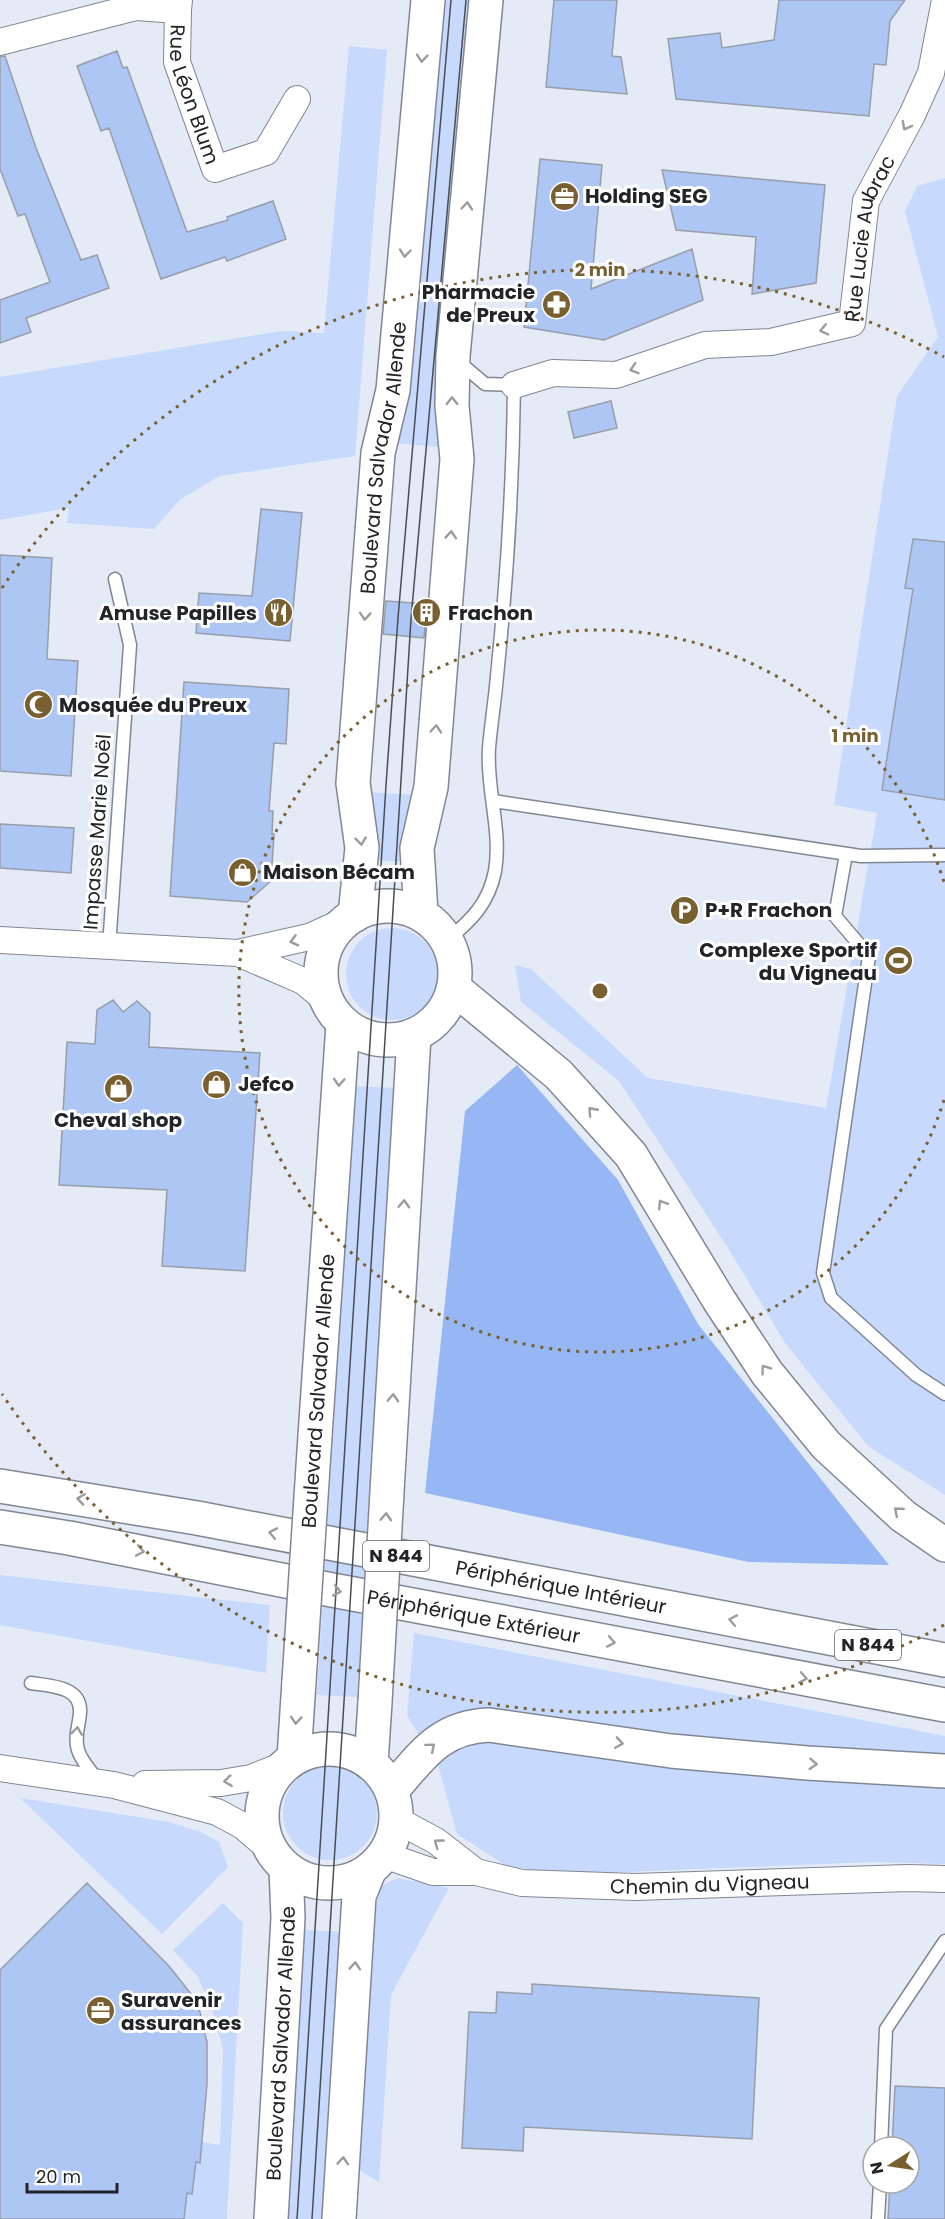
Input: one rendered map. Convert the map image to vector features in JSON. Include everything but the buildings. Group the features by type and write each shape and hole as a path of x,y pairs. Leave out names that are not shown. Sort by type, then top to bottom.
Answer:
{"main road":[{"name":"Boulevard Salvador Allende","path":"351,918 362,848 353,783 377,465 393,390 428,0"},
{"path":"421,914 417,848 431,787 457,459 452,406 453,356 486,0"},
{"path":"393,906 421,914 436,926 447,940 454,957 454,988 440,1018 414,1036 385,1041 370,1039 335,1012 321,980 323,958 332,937 351,918 378,907 393,906"},
{"path":"454,988 560,1075 631,1155 719,1300 767,1373 826,1445 903,1516 945,1545"},
{"name":"Boulevard Salvador Allende","path":"289,1762 299,1681 315,1436 335,1012"},
{"path":"371,1763 414,1036"},
{"name":"Périphérique Intérieur","path":"0,1486 196,1518 945,1660"},
{"name":"Périphérique Extérieur","path":"0,1527 69,1538 332,1590 945,1705"},
{"path":"394,1805 424,1753 440,1740 469,1726 489,1725 671,1751 807,1763 945,1771"},
{"path":"339,2219 359,1896 393,1838 394,1805 383,1775 357,1754 334,1748 309,1751 289,1762 270,1783 262,1804 262,1827 278,1859 301,1878 333,1884 352,1880 377,1863"},
{"name":"Boulevard Salvador Allende","path":"271,2219 288,1918 278,1859"}],"street":[{"name":"Rue Lucie Aubrac","path":"514,385 553,373 616,375 705,345 771,342 852,323 866,201 912,115 931,73 945,0"},
{"name":"Rue Léon Blum","path":"0,42 136,7 178,5 177,62 214,169 266,152 297,99"},
{"path":"0,940 238,953 309,937 351,918"},
{"path":"238,953 303,981 335,1012"},
{"path":"106,1783 221,1783 251,1778 289,1762"},
{"path":"0,1768 106,1783 218,1812 243,1826 278,1859"},
{"name":"Chemin du Vigneau","path":"394,1805 427,1835 476,1872"},
{"name":"Chemin du Vigneau","path":"377,1863 433,1872 476,1872 522,1883 635,1887 908,1878 945,1879"}],"lane":[{"path":"447,940 478,912 487,895 495,871 494,801 490,784 489,750 506,569 514,385 485,384 453,356"},
{"name":"Impasse Marie Noël","path":"109,947 130,645 115,579"},
{"path":"494,801 861,856 945,855"},
{"path":"846,854 835,916 869,956 823,1273 831,1298 916,1375 945,1394"},
{"path":"31,1683 62,1687 76,1697 80,1714 76,1739 78,1752 106,1783"},
{"path":"882,2135 886,2029 945,1941"},
{"path":"878,2219 879,2195"}],"shaded area":[{"path":"440,0 479,0 448,448 392,443"},
{"path":"349,46 387,50 355,456 220,476 181,499 154,529 67,523 69,508 0,520 0,377 281,331 324,333"},
{"name":"Complexe Sportif du Vigneau","path":"945,178 945,1495 868,1446 785,1343 731,1253 619,1081 521,1002 515,965 531,969 648,1078 826,1108 877,813 834,805 897,396 938,337 905,211 917,186"},
{"path":"364,792 422,795 407,862 370,860"},
{"path":"392,928 410,931 425,941 435,956 438,974 435,992 425,1007 410,1017 392,1020 374,1017 359,1007 349,992 346,974 349,956 359,941 374,931"},
{"path":"517,1065 618,1180 698,1324 889,1565 749,1562 425,1493 465,1111"},
{"path":"355,1086 395,1088 357,1697 317,1695"},
{"path":"0,1575 270,1605 266,1673 0,1625"},
{"path":"414,1633 945,1736 945,1864 874,1862 574,1874 508,1867 457,1834 438,1765 407,1716"},
{"path":"330,1766 348,1770 363,1780 373,1795 377,1813 373,1831 363,1846 348,1856 330,1860 312,1856 297,1846 287,1831 283,1813 287,1795 297,1780 312,1770"},
{"path":"20,1798 169,1822 201,1832 219,1842 228,1867 162,1934"},
{"path":"397,1878 449,1888 391,1995 379,2182 357,2169 376,1906 381,1886"},
{"path":"223,1903 243,1923 227,2219 184,2219 187,2193 196,2162 200,2162 202,2142 220,2145 223,2049 212,2009 198,1977 173,1950"},
{"path":"304,1930 344,1932 326,2219 286,2219"}],"tram line":[{"path":"297,2219 386,785 398,618 451,0"},
{"path":"312,2219 411,619 466,0"}],"place":[{"name":"Holding SEG","path":"564,196"},
{"name":"Pharmacie de Preux","path":"556,304"},
{"name":"Amuse Papilles","path":"278,613"},
{"name":"Frachon","path":"427,613"},
{"name":"Mosquée du Preux","path":"38,705"},
{"name":"Maison Bécam","path":"242,872"},
{"name":"P+R Frachon","path":"684,910"},
{"name":"Complexe Sportif du Vigneau","path":"898,961"},
{"name":"Jefco","path":"217,1084"},
{"name":"Cheval shop","path":"118,1089"},
{"name":"Suravenir assurances","path":"100,2011"}]}
